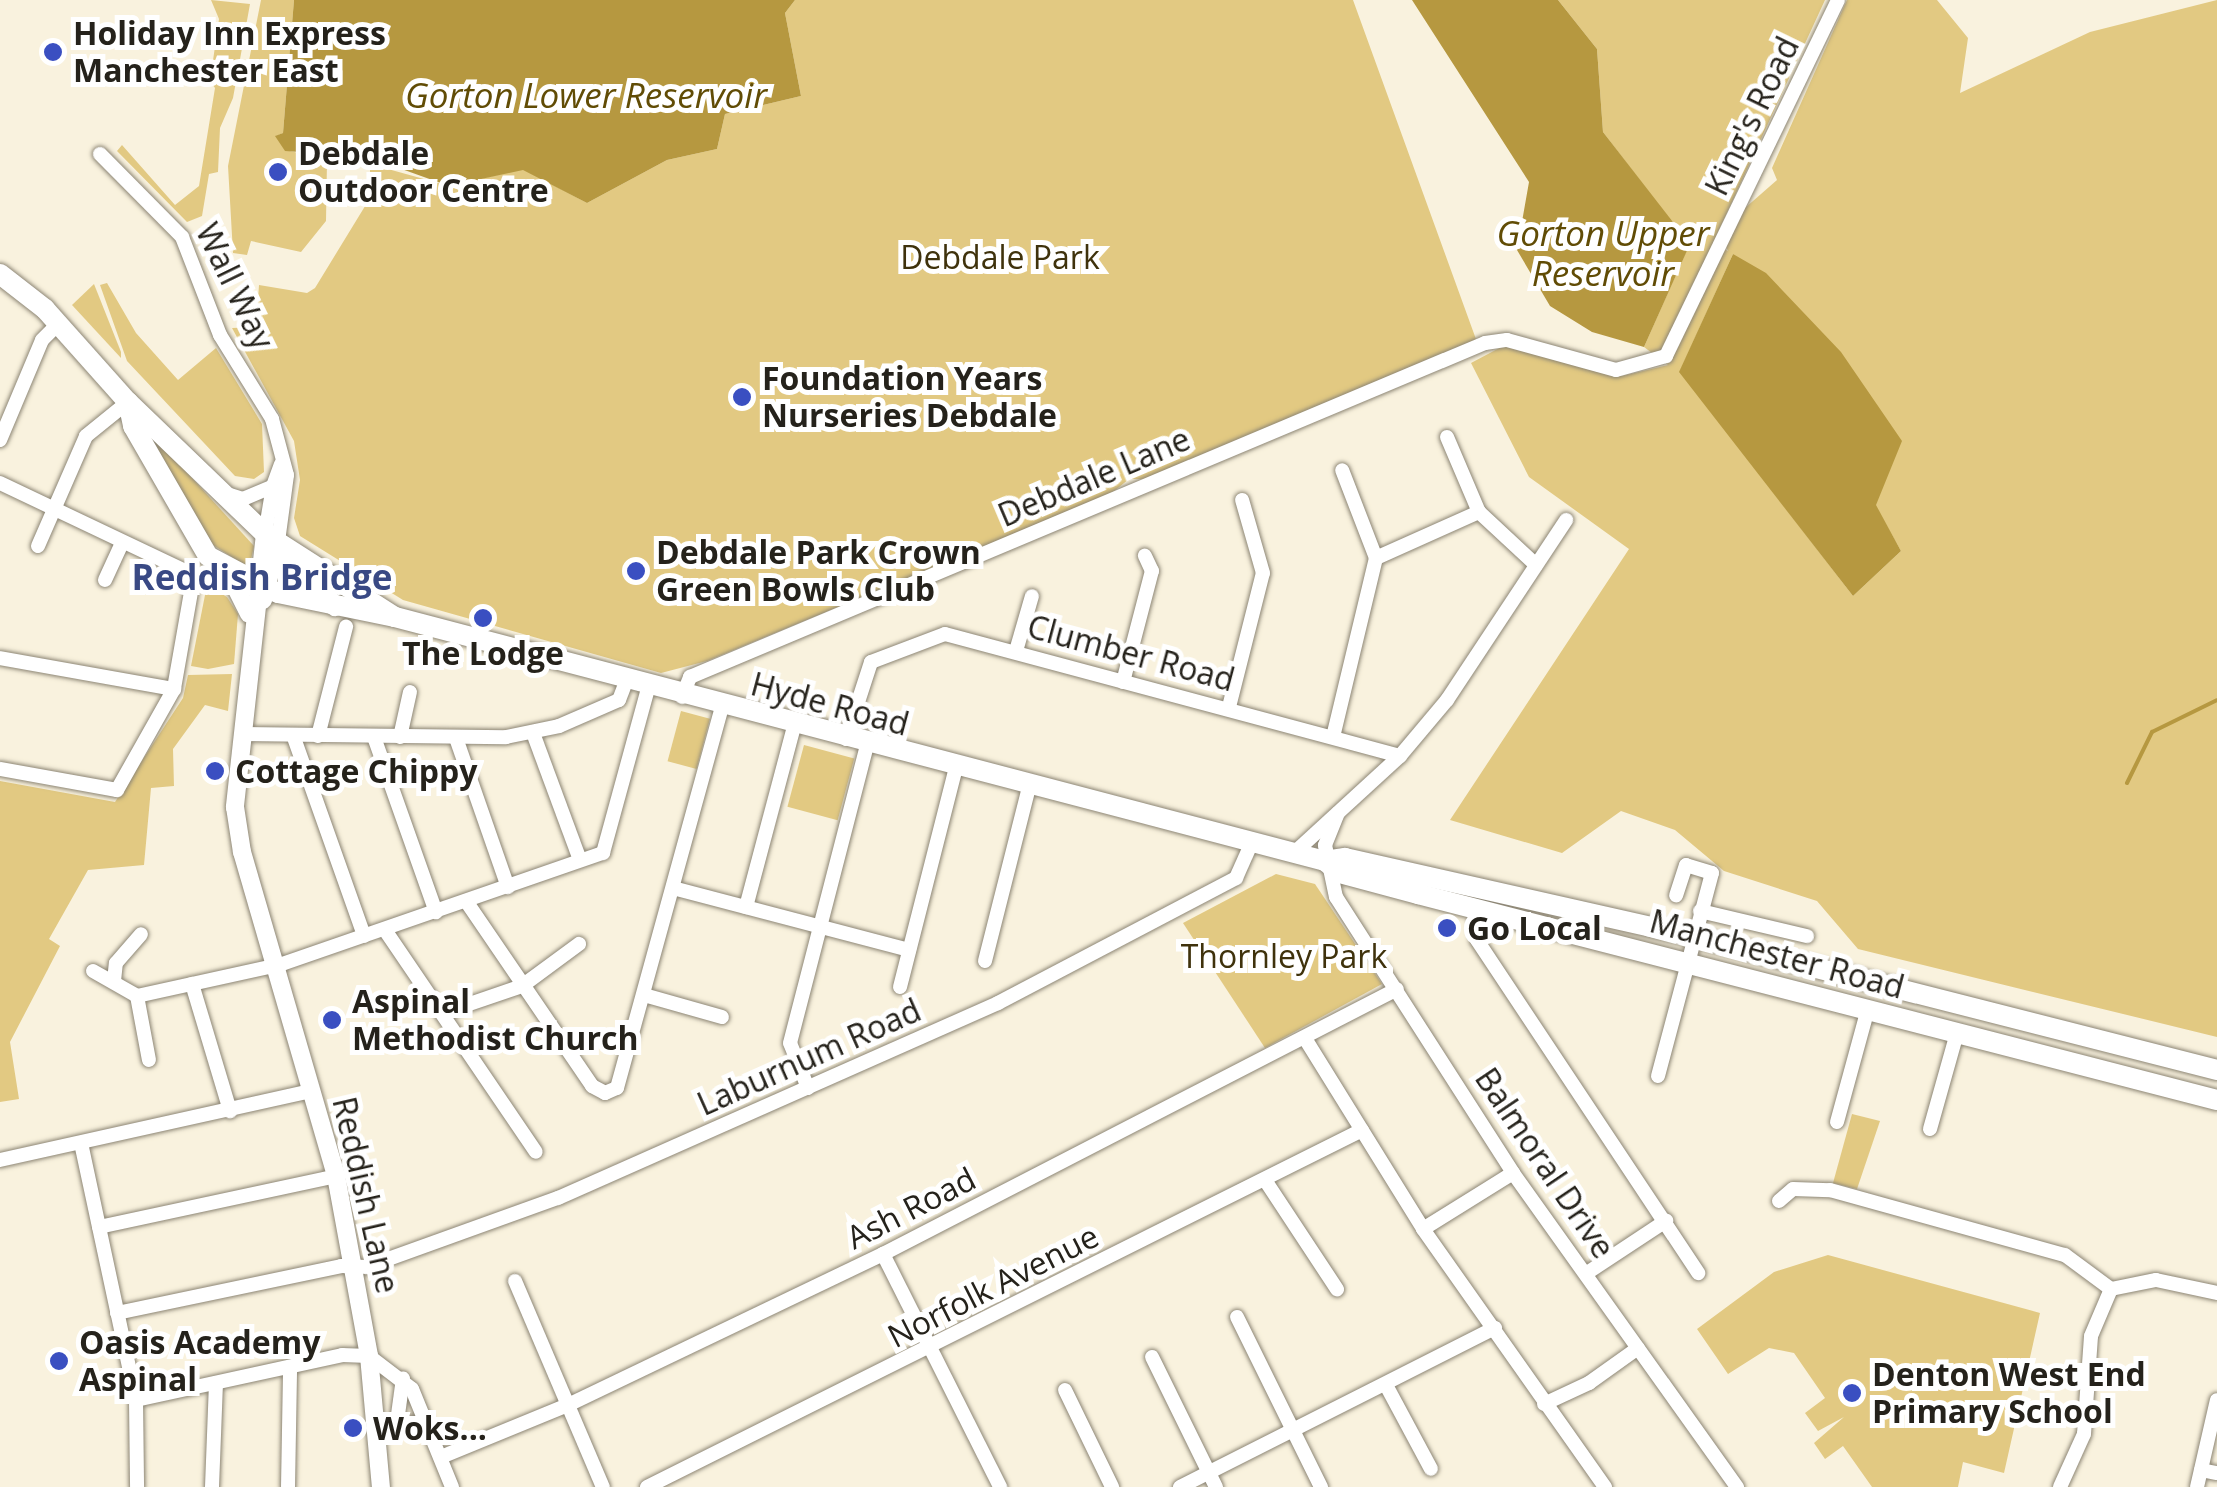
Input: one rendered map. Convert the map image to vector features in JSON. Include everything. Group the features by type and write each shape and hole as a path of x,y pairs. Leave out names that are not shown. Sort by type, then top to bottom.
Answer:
{"highway":[{"name":"Hyde Road","path":"0,274 58,324 128,402 240,499 272,542 395,617"},
{"name":"Hyde Road","path":"128,402 134,426 208,556 254,588 395,617 648,688 1252,842"},
{"path":"272,542 336,607"},
{"name":"Manchester Road","path":"1252,842 1325,861 1345,858 1691,936 2217,1070"},
{"name":"Manchester Road","path":"1325,861 1340,874 2217,1100"},
{"path":"2112,1042 2217,1084"}],"main road":[{"name":"Wall Way","path":"254,588 272,542"},
{"name":"Reddish Lane","path":"254,588 254,639 235,807 273,966 336,1176 369,1356 387,1422 381,1487"}],"street":[{"name":"King's Road","path":"1485,343 1507,340 1616,370 1666,356 1838,0"},
{"name":"Wall Way","path":"100,154 182,237 220,335 272,419 287,475 272,542"},
{"path":"0,440 42,340 58,324"},
{"name":"Debdale Lane","path":"682,696 690,677 1485,343"},
{"path":"38,546 86,436 128,402"},
{"path":"1447,437 1480,512 1536,565"},
{"name":"Wall Way","path":"272,542 272,486 281,464"},
{"path":"1333,736 1376,558 1342,470"},
{"path":"0,483 194,575 174,688 117,790 0,770"},
{"path":"240,499 272,486"},
{"path":"1229,708 1262,573 1242,500"},
{"path":"1376,558 1480,512"},
{"path":"1294,853 1400,756 1447,700 1566,520"},
{"path":"105,580 122,543"},
{"path":"1123,682 1152,571 1145,556"},
{"path":"1016,652 1032,596"},
{"path":"318,736 346,627"},
{"name":"Clumber Road","path":"846,739 865,672 884,654 945,634 1400,756"},
{"path":"0,658 174,688"},
{"path":"243,734 456,738 533,733 619,700 626,682"},
{"path":"137,996 273,966 603,853 648,688"},
{"path":"400,736 410,692"},
{"path":"466,901 592,1086 610,1092 622,1081 722,707"},
{"path":"746,907 794,726"},
{"path":"533,733 580,860"},
{"path":"293,735 364,936"},
{"path":"374,736 436,912"},
{"path":"456,738 508,887"},
{"path":"808,1088 790,1042 867,744"},
{"path":"900,987 956,768"},
{"path":"985,960 1029,787"},
{"path":"1325,861 1338,813"},
{"name":"Laburnum Road","path":"117,1313 353,1265 366,1267 490,1225 998,1003 1236,878 1252,842"},
{"name":"Balmoral Drive","path":"1325,861 1336,896 1513,1174 1737,1487"},
{"path":"1658,1076 1691,936 1712,874 1686,865 1676,895"},
{"path":"673,888 909,950"},
{"path":"1475,908 1477,940 1698,1272"},
{"path":"1700,910 1808,936"},
{"path":"385,930 446,1012 536,1152"},
{"path":"114,981 116,962 141,934"},
{"path":"446,1012 522,986 579,944"},
{"path":"93,971 137,996 150,1060"},
{"path":"192,984 230,1111"},
{"name":"Ash Road","path":"440,1457 568,1405 883,1254 1306,1040 1397,989"},
{"path":"644,995 722,1016"},
{"path":"1837,1122 1868,1009"},
{"path":"1930,1129 1958,1033"},
{"path":"1306,1040 1423,1228 1604,1487"},
{"path":"0,1160 312,1092"},
{"name":"Norfolk Avenue","path":"647,1487 1362,1130"},
{"path":"81,1143 136,1400 137,1487"},
{"path":"1423,1228 1513,1174"},
{"path":"99,1227 336,1176"},
{"path":"1265,1180 1338,1289"},
{"path":"1779,1202 1793,1189 1830,1190 2065,1255 2112,1289 2156,1280 2217,1293"},
{"path":"1587,1274 1666,1220"},
{"path":"883,1254 1000,1487"},
{"path":"515,1281 603,1487"},
{"path":"2060,1487 2084,1434 2091,1336 2112,1289"},
{"path":"1237,1317 1322,1487"},
{"path":"1180,1487 1495,1328"},
{"path":"1544,1404 1589,1384 1638,1348"},
{"path":"136,1400 321,1360 369,1356 403,1378 452,1487"},
{"path":"1152,1357 1216,1487"},
{"path":"288,1487 290,1367"},
{"path":"403,1378 387,1422 426,1423"},
{"path":"212,1487 216,1383"},
{"path":"1386,1385 1430,1469"},
{"path":"1064,1390 1112,1487"},
{"path":"2198,1487 2209,1471 2217,1400"}],"green space":[{"path":"211,0 250,4 233,98 220,128 218,172 209,174 202,216 187,222 117,151 122,145 175,205 199,186 215,88 210,81 219,19"},
{"path":"261,0 294,0 283,133 276,136 285,150 299,153 296,161 327,161 326,221 301,252 251,241 247,255 233,253 228,166"},
{"name":"Debdale Park","path":"795,0 1353,0 1477,342 1148,479 1129,479 1108,496 707,661 661,673 403,600 300,536 294,518 300,480 294,441 232,328 256,327 259,285 307,293 315,288 370,198 370,164 449,186 523,169 587,203 667,160 717,149 725,114 801,96 785,13"},
{"path":"1558,0 1825,0 1713,243 1728,251 1724,243 1745,208 1777,180 1772,168 1847,0 1937,0 1968,38 1960,93 2090,32 2217,0 2217,1037 1858,949 1817,901 1724,871 1675,830 1621,811 1562,853 1450,820 1629,549 1529,477 1471,363 1505,345 1622,376 1668,365 1644,347 1694,234 1670,220 1603,132 1597,49","holes":["1733,254 1901,551 1853,596 1680,371"]},
{"path":"107,283 136,333 178,380 216,348 262,424 264,472 254,479 235,476 127,361 100,285"},
{"path":"94,284 121,352 121,358 72,305"},
{"path":"139,420 254,546 249,568 210,543"},
{"path":"207,585 227,597 238,614 234,664 208,669 191,666"},
{"path":"232,674 228,711 205,705 173,749 174,786 151,788 144,865 88,870 49,939 60,946 10,1042 19,1099 0,1102 0,781 115,802 183,698 188,675"},
{"path":"681,711 710,719 697,769 668,761"},
{"path":"804,745 854,758 838,820 787,807"},
{"name":"Thornley Park","path":"1276,874 1315,884 1382,984 1265,1048 1183,923"},
{"path":"1852,1114 1880,1121 1857,1189 1833,1183"},
{"name":"Denton West End Primary School","path":"1828,1255 2040,1313 2004,1473 1963,1462 1958,1487 1872,1487 1843,1446 1825,1459 1814,1443 1844,1417 1818,1431 1805,1413 1825,1398 1794,1353 1769,1348 1728,1374 1697,1329 1774,1272"}],"water":[{"name":"Gorton Lower Reservoir","path":"294,0 795,0 785,13 801,96 725,114 717,149 667,160 587,203 523,170 449,186 396,167 319,160 316,169 296,161 299,152 285,151 275,136 283,133"},
{"name":"Gorton Upper Reservoir","path":"1412,0 1558,0 1597,49 1603,132 1690,244 1644,347 1592,332 1550,306 1517,250 1529,182"},
{"name":"Gorton Upper Reservoir","path":"1733,254 1766,273 1841,352 1902,441 1876,505 1901,551 1853,596 1679,372"}],"waterway":[{"path":"2127,783 2152,732 2217,700"}],"place":[{"name":"Holiday Inn Express Manchester East","path":"53,52"},
{"name":"Debdale Outdoor Centre","path":"278,172"},
{"name":"Foundation Years Nurseries Debdale","path":"742,397"},
{"name":"Debdale Park Crown Green Bowls Club","path":"636,571"},
{"name":"The Lodge","path":"483,618"},
{"name":"Cottage Chippy","path":"215,771"},
{"name":"Go Local","path":"1447,928"},
{"name":"Aspinal Methodist Church","path":"332,1020"},
{"name":"Oasis Academy Aspinal","path":"59,1361"},
{"name":"Denton West End Primary School","path":"1852,1393"},
{"name":"Woks...","path":"353,1428"}],"district":[{"name":"Reddish Bridge","path":"262,577"}]}
